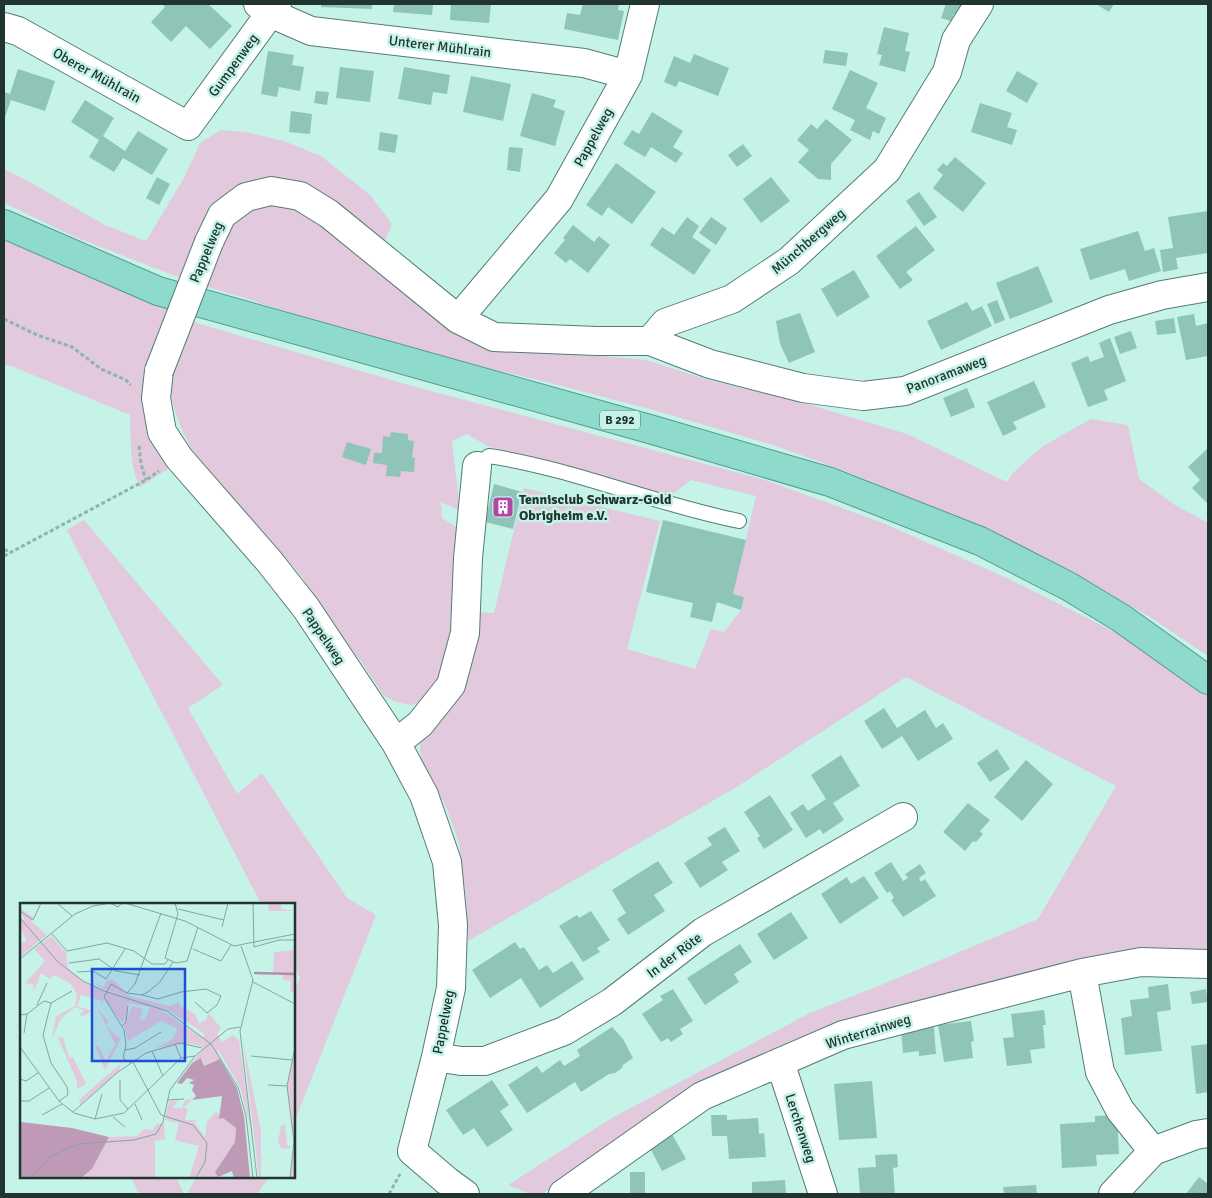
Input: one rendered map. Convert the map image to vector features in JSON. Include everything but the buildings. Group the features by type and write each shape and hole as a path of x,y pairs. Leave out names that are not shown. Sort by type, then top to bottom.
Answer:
{"highway":[{"name":"B 292","path":"4,224 158,291 653,430 830,482 980,541 1068,586 1120,618 1208,680"}],"street":[{"name":"Pappelweg","path":"465,1194 446,1181 412,1151 436,1058 451,988 453,925 447,862 424,795 396,743 306,608 269,561 178,458 162,432 156,398 159,371 209,242 222,215 246,197 272,192 300,196 329,214 458,320 559,199 628,74 645,4"},
{"name":"Münchbergweg","path":"650,341 664,323 732,299 789,261 887,170 946,72 956,40 979,4"},
{"name":"Unterer Mühlrain","path":"268,7 311,30 584,64 628,74"},
{"name":"Gumpenweg","path":"188,126 268,7"},
{"name":"Oberer Mühlrain","path":"4,27 18,30 188,126"},
{"name":"Panoramaweg","path":"650,341 710,364 802,388 863,396 905,391 1109,310 1162,295 1208,287"},
{"path":"458,320 494,337 650,341"},
{"path":"396,743 420,724 451,685 465,633 468,558 476,466"},
{"name":"In der Röte","path":"436,1058 461,1062 485,1061 564,1031 612,1002 703,932 903,817"},
{"name":"Winterrainweg","path":"563,1194 702,1096 843,1035 1082,973 1142,962 1208,964"},
{"path":"1082,973 1100,1072 1120,1110 1153,1151"},
{"name":"Lerchenweg","path":"780,1062 822,1194"},
{"path":"1113,1194 1153,1151 1196,1135 1208,1133"}],"lane":[{"path":"476,466 490,456 513,459 557,469 703,514 739,521"}],"path":[{"path":"4,319 37,335 72,347 101,369 126,380 135,388"},
{"path":"139,441 146,480"},
{"path":"4,556 146,480 178,458"},
{"path":"4,550 11,551"}],"shaded area":[{"path":"221,130 246,132 284,141 321,156 370,195 392,224 376,262 483,346 646,360 712,381 794,400 907,434 1007,482 1013,473 1043,446 1091,419 1128,425 1139,479 1175,505 1208,523 1208,656 1147,615 1035,555 927,505 853,474 776,446 657,411 546,382 410,350 183,279 75,237 4,203 4,169 105,225 146,241 184,178 200,143"},
{"path":"4,236 60,264 200,324 412,386 765,480 883,523 1009,579 1121,635 1208,694 1208,955 930,1003 620,1140 542,1194 530,1194 508,1185 610,1119 810,1013 1038,919 1116,786 906,677 735,788 468,941 466,898 459,843 447,809 421,759 420,745 427,732 475,612 494,613 524,488 660,521 627,649 695,669 711,629 724,632 741,610 744,597 733,594 756,496 691,480 670,496 567,466 487,446 467,434 452,441 460,511 441,502 442,518 465,533 458,609 440,687 425,699 412,705 396,702 384,696 300,574 195,456 180,425 172,400 171,389 175,376 159,371 149,425 168,469 140,487 132,461 130,415 9,365 4,365"},
{"path":"84,520 223,685 188,708 237,794 262,773 347,898 376,915 295,1120 295,988 300,978 295,968 295,903 260,903 67,530"},
{"path":"131,1178 176,1178 184,1194 139,1194"},
{"path":"196,1178 268,1178 257,1194 187,1194"}],"place":[{"name":"Tennisclub Schwarz-Gold Obrigheim e.V.","path":"503,507"}]}
